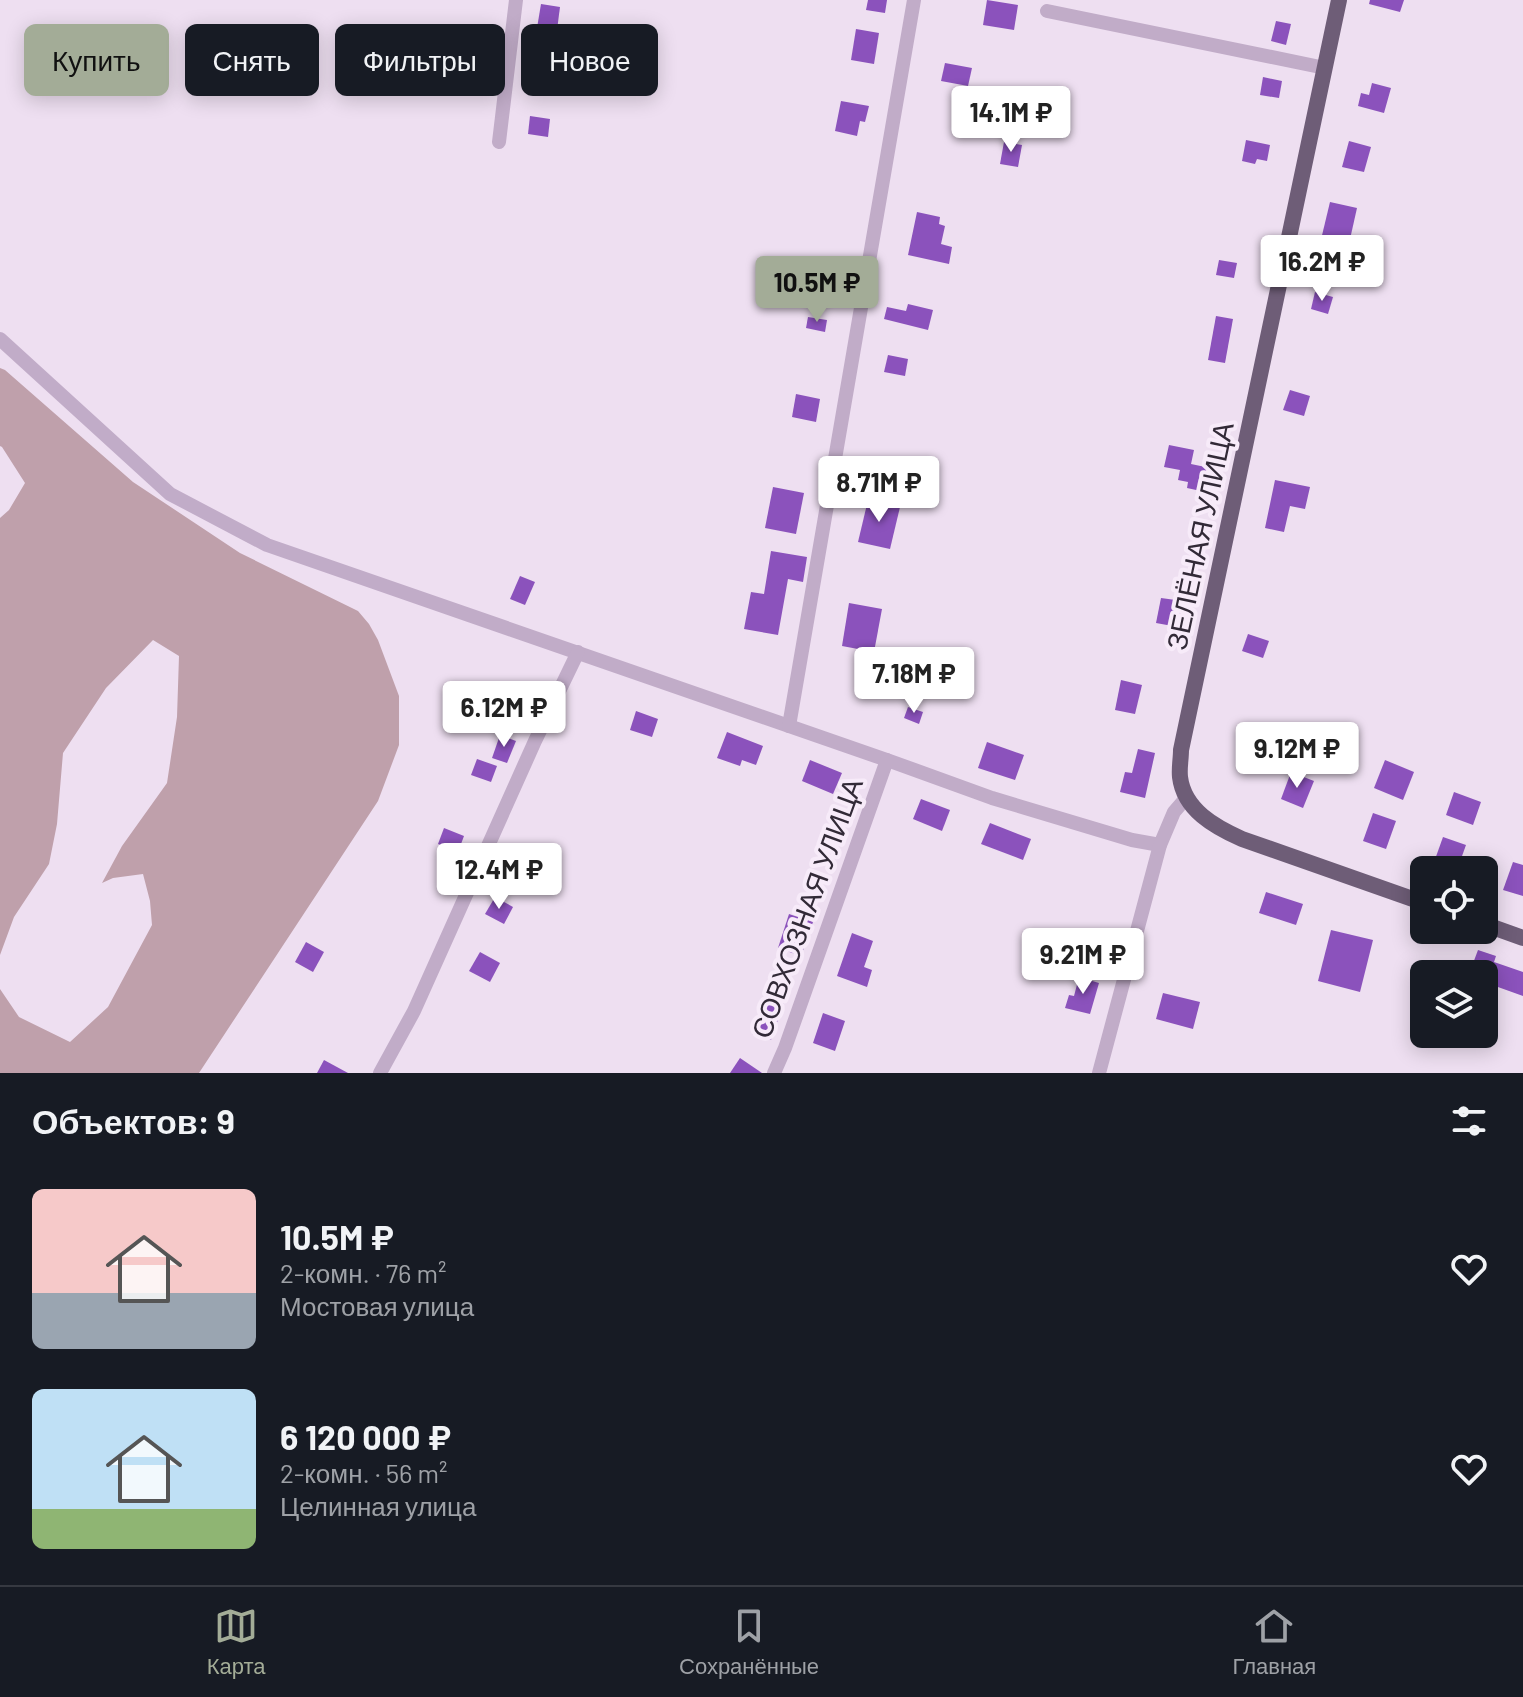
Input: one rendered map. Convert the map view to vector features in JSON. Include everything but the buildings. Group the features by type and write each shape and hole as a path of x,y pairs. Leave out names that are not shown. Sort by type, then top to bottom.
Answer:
{"main road":[{"name":"ЗЕЛЁНАЯ УЛИЦА","path":"1187,797 1180,778 1181,750 1339,0"},
{"path":"1187,797 1198,813 1215,826 1242,839 1410,898"},
{"path":"1498,929 1523,938"}],"street":[{"path":"499,142 516,0"},
{"path":"789,726 914,0"},
{"path":"1047,11 1325,68"},
{"path":"0,339 170,494 267,545 992,798 1132,840 1160,845"},
{"path":"380,1073 414,1011 578,652"},
{"name":"СОВХОЗНАЯ УЛИЦА","path":"774,1073 887,760"},
{"path":"1099,1073 1160,845 1174,812 1187,797"}],"shaded area":[{"path":"0,368 133,482 240,553 358,611 378,640 399,696 399,745 378,801 199,1073 0,1073 0,989 19,1017 70,1042 108,1007 152,925 143,874 113,878 102,883 122,846 167,783 177,717 179,656 153,640 106,688 63,753 57,824 49,864 14,917 0,955 0,518 9,510 25,483 0,446"}]}
